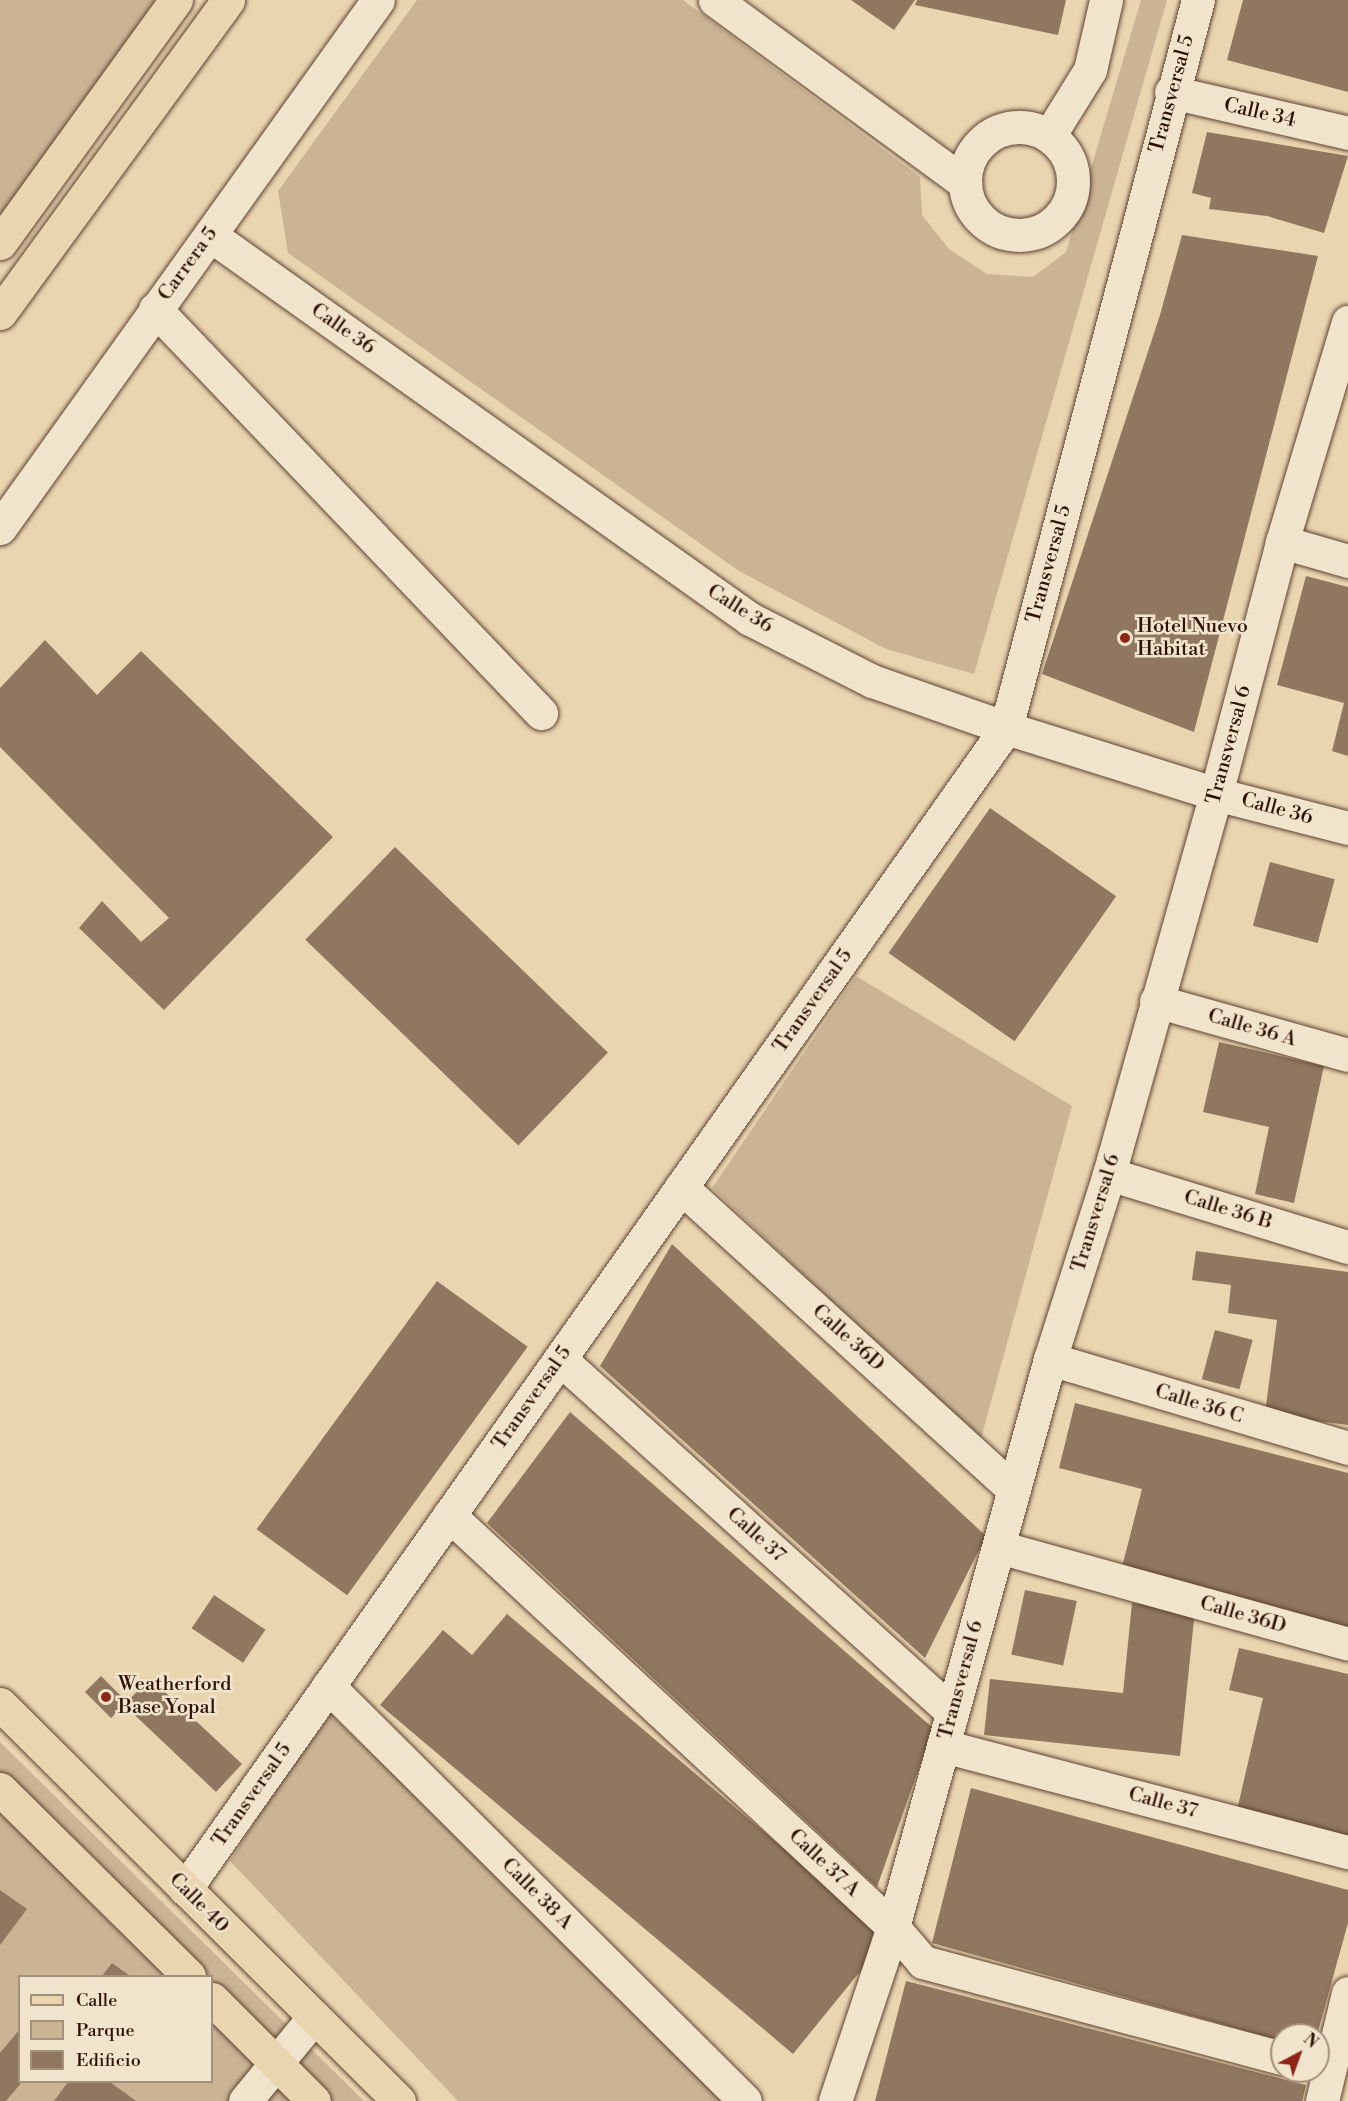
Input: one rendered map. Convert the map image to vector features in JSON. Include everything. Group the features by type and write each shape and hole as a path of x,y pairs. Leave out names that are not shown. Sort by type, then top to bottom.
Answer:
{"main road":[{"path":"0,243 176,0"},
{"path":"0,313 228,0"},
{"name":"Calle 40","path":"0,1704 399,2101"},
{"path":"0,1789 187,1975"},
{"path":"213,2000 314,2101"}],"street":[{"name":"Carrera 5","path":"0,528 378,0"},
{"path":"715,0 964,183"},
{"path":"1050,136 1090,70 1106,0"},
{"name":"Transversal 5","path":"185,1889 1006,728 1171,92 1198,0"},
{"name":"Calle 34","path":"1171,92 1348,133"},
{"path":"1017,127 1050,136 1070,163 1074,180 1064,212 1052,224 1021,236 996,230 976,215 964,183 966,166 985,138 1017,127"},
{"name":"Calle 36","path":"210,234 750,619 872,681 1006,728 1216,794 1348,828"},
{"path":"155,309 541,713"},
{"name":"Transversal 6","path":"835,2101 893,1927 1050,1359 1109,1174 1216,794 1282,542 1343,361 1348,322"},
{"path":"1282,542 1348,561"},
{"name":"Calle 36 A","path":"1156,1001 1348,1055"},
{"name":"Calle 36 B","path":"1109,1174 1348,1247"},
{"name":"Calle 36D","path":"681,1187 1014,1490"},
{"name":"Calle 37","path":"560,1359 951,1711"},
{"name":"Calle 36 C","path":"1050,1359 1348,1448"},
{"name":"Calle 37 A","path":"449,1515 893,1927 924,1962 1270,2055"},
{"name":"Calle 36D","path":"999,1547 1348,1644"},
{"name":"Calle 38 A","path":"328,1686 745,2101"},
{"name":"Calle 37","path":"943,1746 1348,1852"},
{"path":"1330,2074 1348,1993"},
{"path":"245,2101 274,2061 314,2017"}],"green space":[{"path":"0,0 156,0 0,216"},
{"path":"417,0 683,0 920,177 922,215 949,249 987,274 1033,277 1066,252 1141,0 1167,0 974,674 886,649 739,571 288,253 278,191"},
{"path":"856,976 1072,1106 980,1442 712,1188"},
{"path":"326,1710 735,2101 458,2101 230,1861"},
{"path":"0,1742 364,2101 0,2101"}],"building":[{"path":"851,0 915,0 894,30"},
{"path":"917,0 1066,0 1058,35 915,5"},
{"path":"1243,0 1348,0 1348,92 1227,60"},
{"path":"1207,132 1348,156 1324,233 1267,216 1209,209 1211,198 1192,193"},
{"path":"1182,235 1318,256 1194,732 1042,674 1160,315"},
{"path":"1306,576 1348,587 1348,756 1332,751 1344,703 1277,685"},
{"path":"45,640 97,695 141,651 333,837 164,1010 79,928 102,901 141,942 169,918 0,747 0,688"},
{"path":"990,808 1116,896 1015,1041 888,953"},
{"path":"395,847 608,1053 518,1145 305,940"},
{"path":"1270,862 1335,879 1318,943 1253,926"},
{"path":"1219,1042 1324,1066 1294,1203 1255,1194 1269,1127 1203,1112"},
{"path":"672,1244 986,1536 925,1658 600,1366"},
{"path":"1196,1251 1348,1272 1348,1425 1265,1414 1277,1320 1228,1313 1231,1285 1192,1280"},
{"path":"437,1281 528,1347 347,1595 257,1529"},
{"path":"1215,1330 1253,1340 1239,1389 1202,1379"},
{"path":"1075,1403 1348,1473 1348,1629 1121,1571 1142,1489 1059,1468"},
{"path":"570,1412 933,1728 877,1887 487,1523"},
{"path":"1025,1590 1077,1601 1063,1666 1011,1655"},
{"path":"214,1595 265,1630 243,1663 192,1628"},
{"path":"1132,1603 1195,1610 1180,1756 984,1735 990,1679 1123,1693"},
{"path":"507,1614 888,1937 793,2054 380,1705 443,1630 472,1655"},
{"path":"1239,1648 1348,1674 1348,1837 1237,1810 1263,1698 1229,1690"},
{"path":"101,1676 127,1702 150,1678 242,1764 216,1792 124,1705 111,1718 85,1692"},
{"path":"971,1788 1348,1890 1348,1923 1320,2023 1270,2023 1270,2038 932,1943"},
{"path":"0,1890 27,1909 0,1945"},
{"path":"112,1963 129,1975 103,1975"},
{"path":"906,1981 1270,2076 1270,2083 1306,2085 1302,2101 875,2101"},
{"path":"18,2031 18,2083 21,2083 6,2101 0,2101 0,2053"},
{"path":"67,2083 111,2083 136,2101 54,2101"}],"place":[{"name":"Hotel Nuevo Habitat","path":"1125,638"},
{"name":"Weatherford Base Yopal","path":"106,1697"}]}
